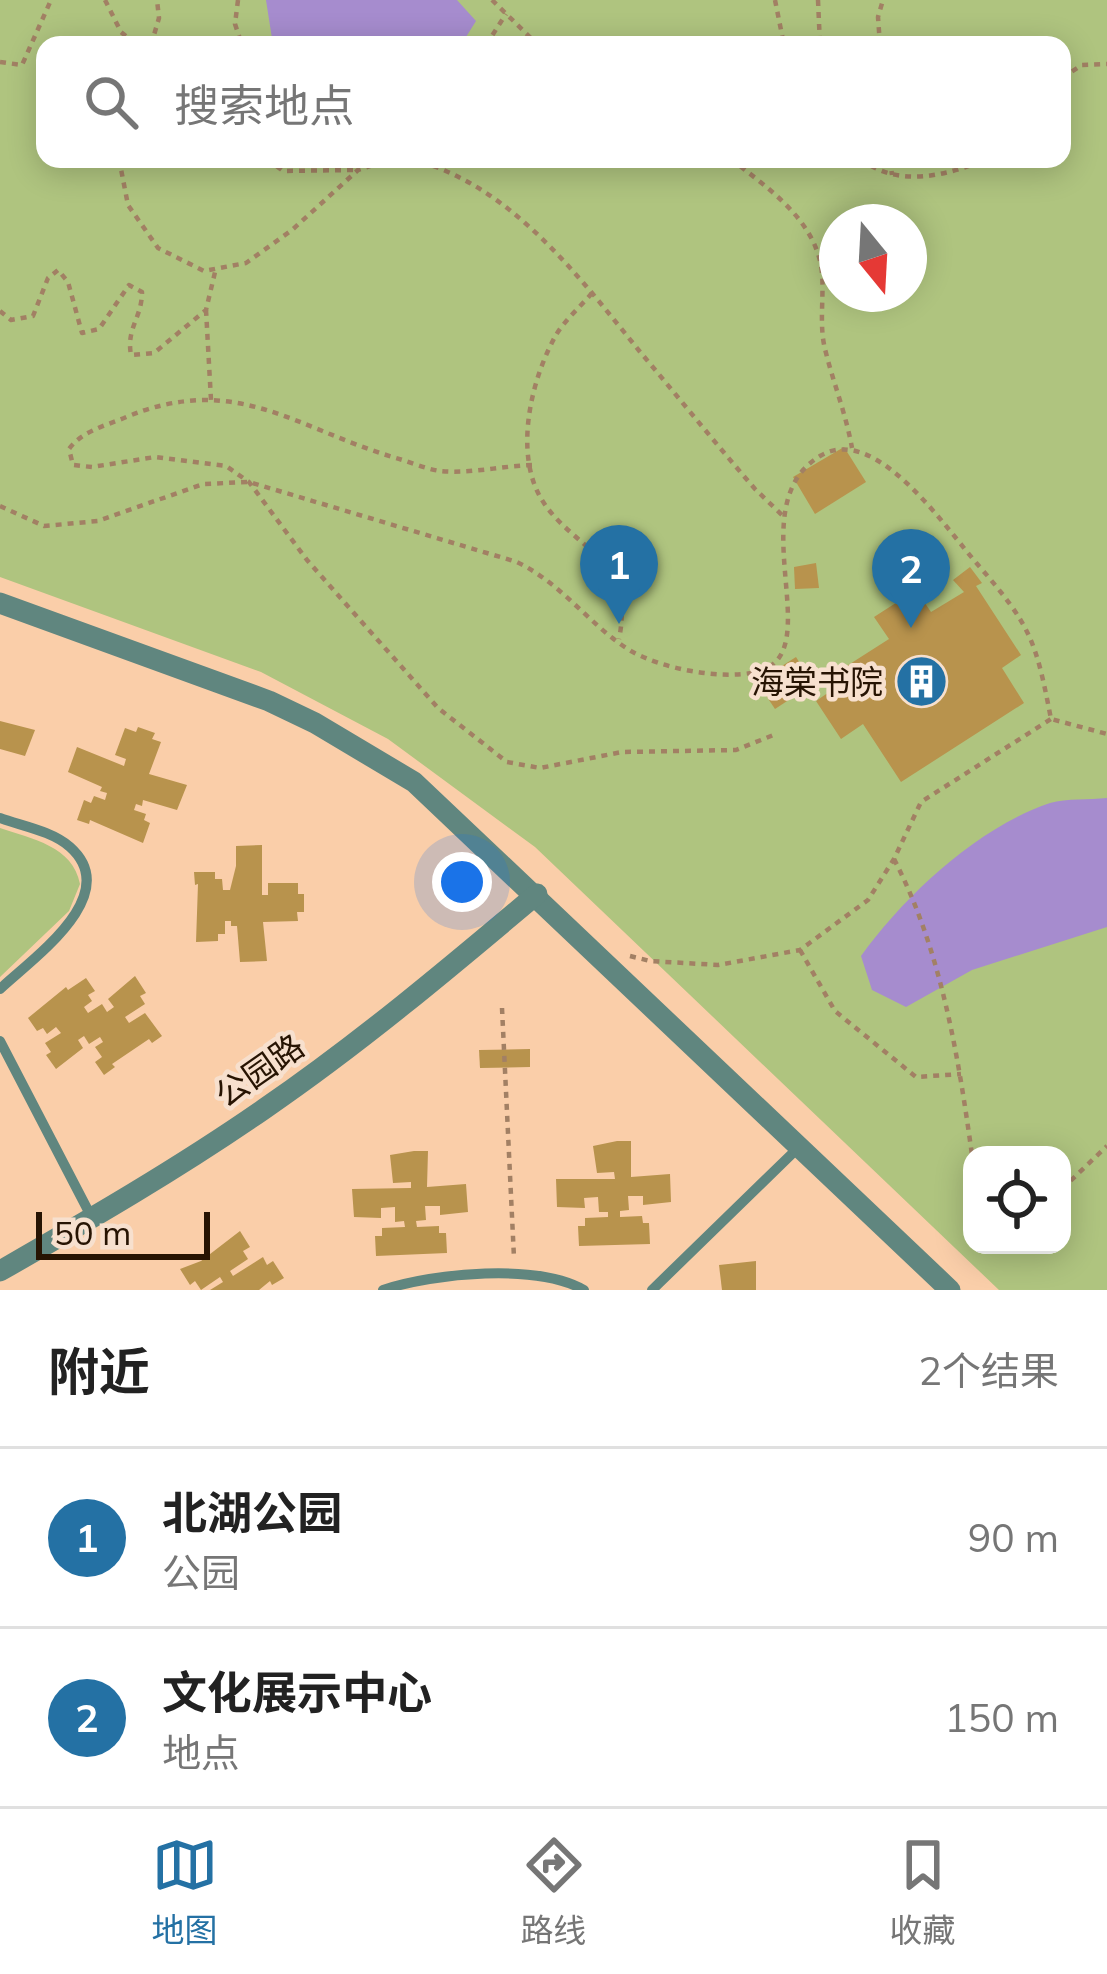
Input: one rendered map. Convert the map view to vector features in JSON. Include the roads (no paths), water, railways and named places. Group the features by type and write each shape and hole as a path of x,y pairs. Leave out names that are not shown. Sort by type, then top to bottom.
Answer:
{"street":[{"path":"0,603 269,701 414,782 950,1290"},
{"name":"公园路","path":"0,1271 265,1109 405,1005 536,894"}],"lane":[{"path":"0,818 70,846 80,859 87,885 76,916 0,989"},
{"path":"0,1041 92,1218"},
{"path":"652,1290 800,1146"},
{"path":"383,1290 428,1279 515,1276 549,1276 584,1290"}],"place":[{"name":"北湖公园","path":"619,624"},
{"name":"文化展示中心","path":"911,628"},
{"name":"海棠书院","path":"922,681"}]}
